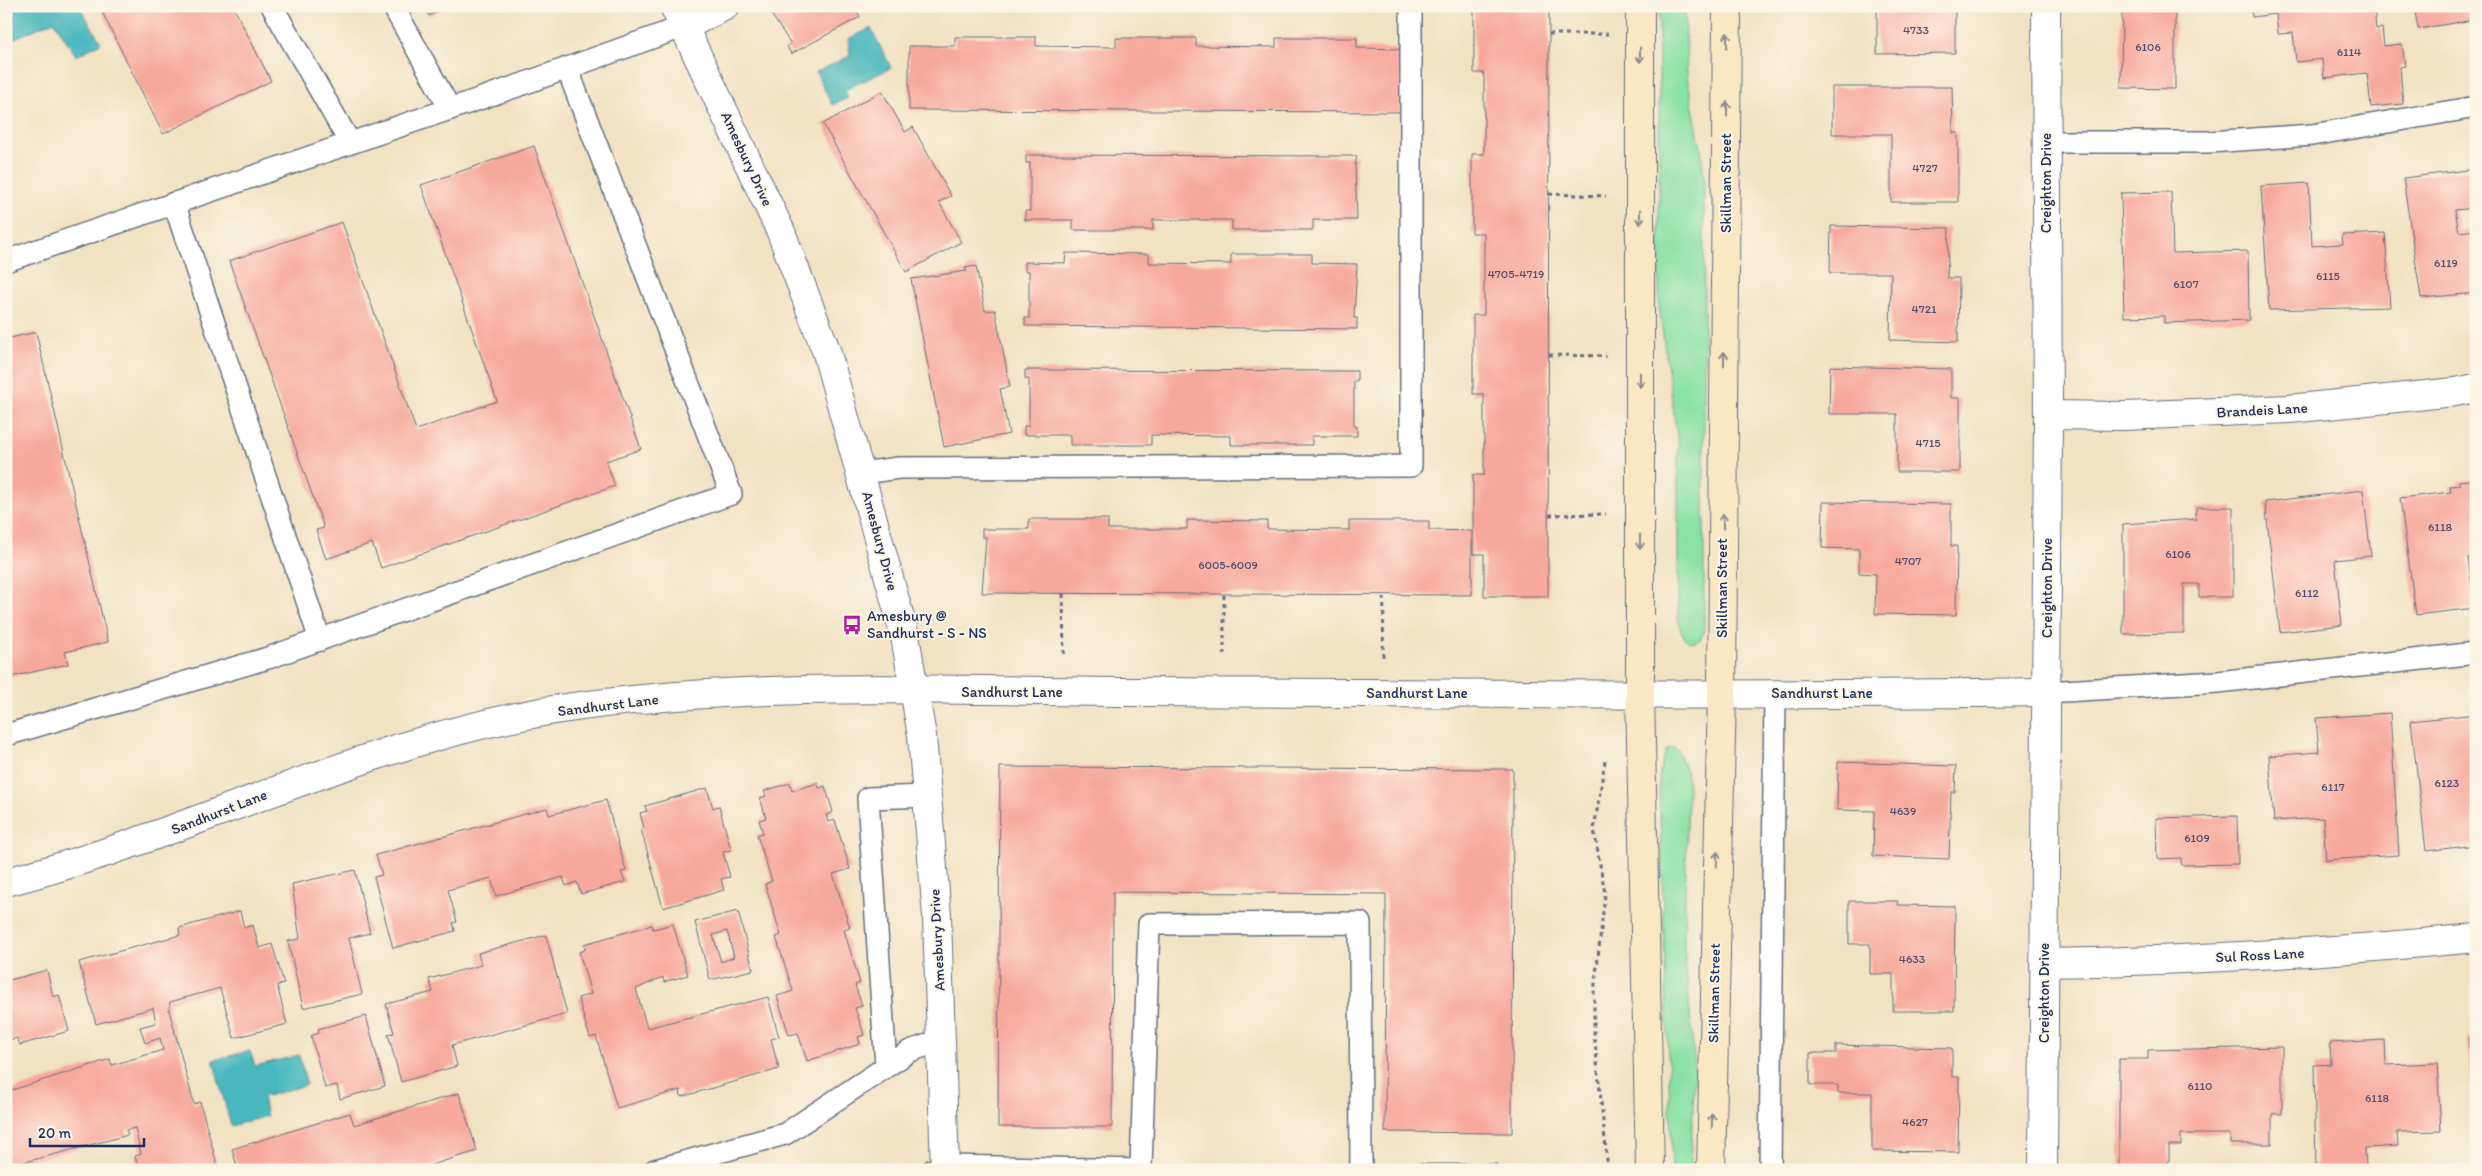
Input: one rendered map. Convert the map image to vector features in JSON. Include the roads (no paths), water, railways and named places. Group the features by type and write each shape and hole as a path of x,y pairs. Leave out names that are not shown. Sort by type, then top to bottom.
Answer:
{"main road":[{"path":"1640,6 1640,693 1650,1170"},
{"name":"Skillman Street","path":"1711,1170 1722,693 1727,6"}],"street":[{"path":"679,16 725,6"},
{"name":"Creighton Drive","path":"2043,1170 2048,415 2046,6"},
{"name":"Amesbury Drive","path":"679,16 781,232 826,353 862,473 905,636 915,690 928,796 937,916 942,1040 941,1169"},
{"name":"Brandeis Lane","path":"2048,415 2124,416 2289,410 2455,392 2476,388"},
{"name":"Sandhurst Lane","path":"6,882 55,870 171,831 294,782 381,752 468,728 578,706 730,692 915,690 1640,693 2046,692"},
{"name":"Sul Ross Lane","path":"2044,963 2124,962 2344,951 2476,938"}],"lane":[{"path":"272,6 350,143"},
{"path":"393,6 450,109"},
{"path":"862,473 899,468 1411,466 1411,6"},
{"path":"6,261 567,68 679,16"},
{"path":"6,735 268,658 731,494 567,68"},
{"path":"2046,142 2209,142 2312,135 2476,107"},
{"path":"174,203 320,640"},
{"path":"2046,692 2218,682 2476,653"},
{"path":"1770,1170 1775,693"},
{"path":"886,1066 868,798 928,796"},
{"path":"941,1169 1142,1169 1149,924 1360,923 1361,1170"},
{"path":"655,1170 785,1134 910,1051 942,1040"}],"water":[{"path":"6,6 80,6 101,43 76,56 54,21 6,42"},
{"path":"871,28 891,68 845,90 848,98 832,105 816,72 850,56 848,39"},
{"path":"250,1051 255,1066 299,1055 307,1085 263,1097 267,1116 231,1126 213,1060"}],"place":[{"name":"Amesbury @ Sandhurst - S - NS","path":"852,625"}]}
